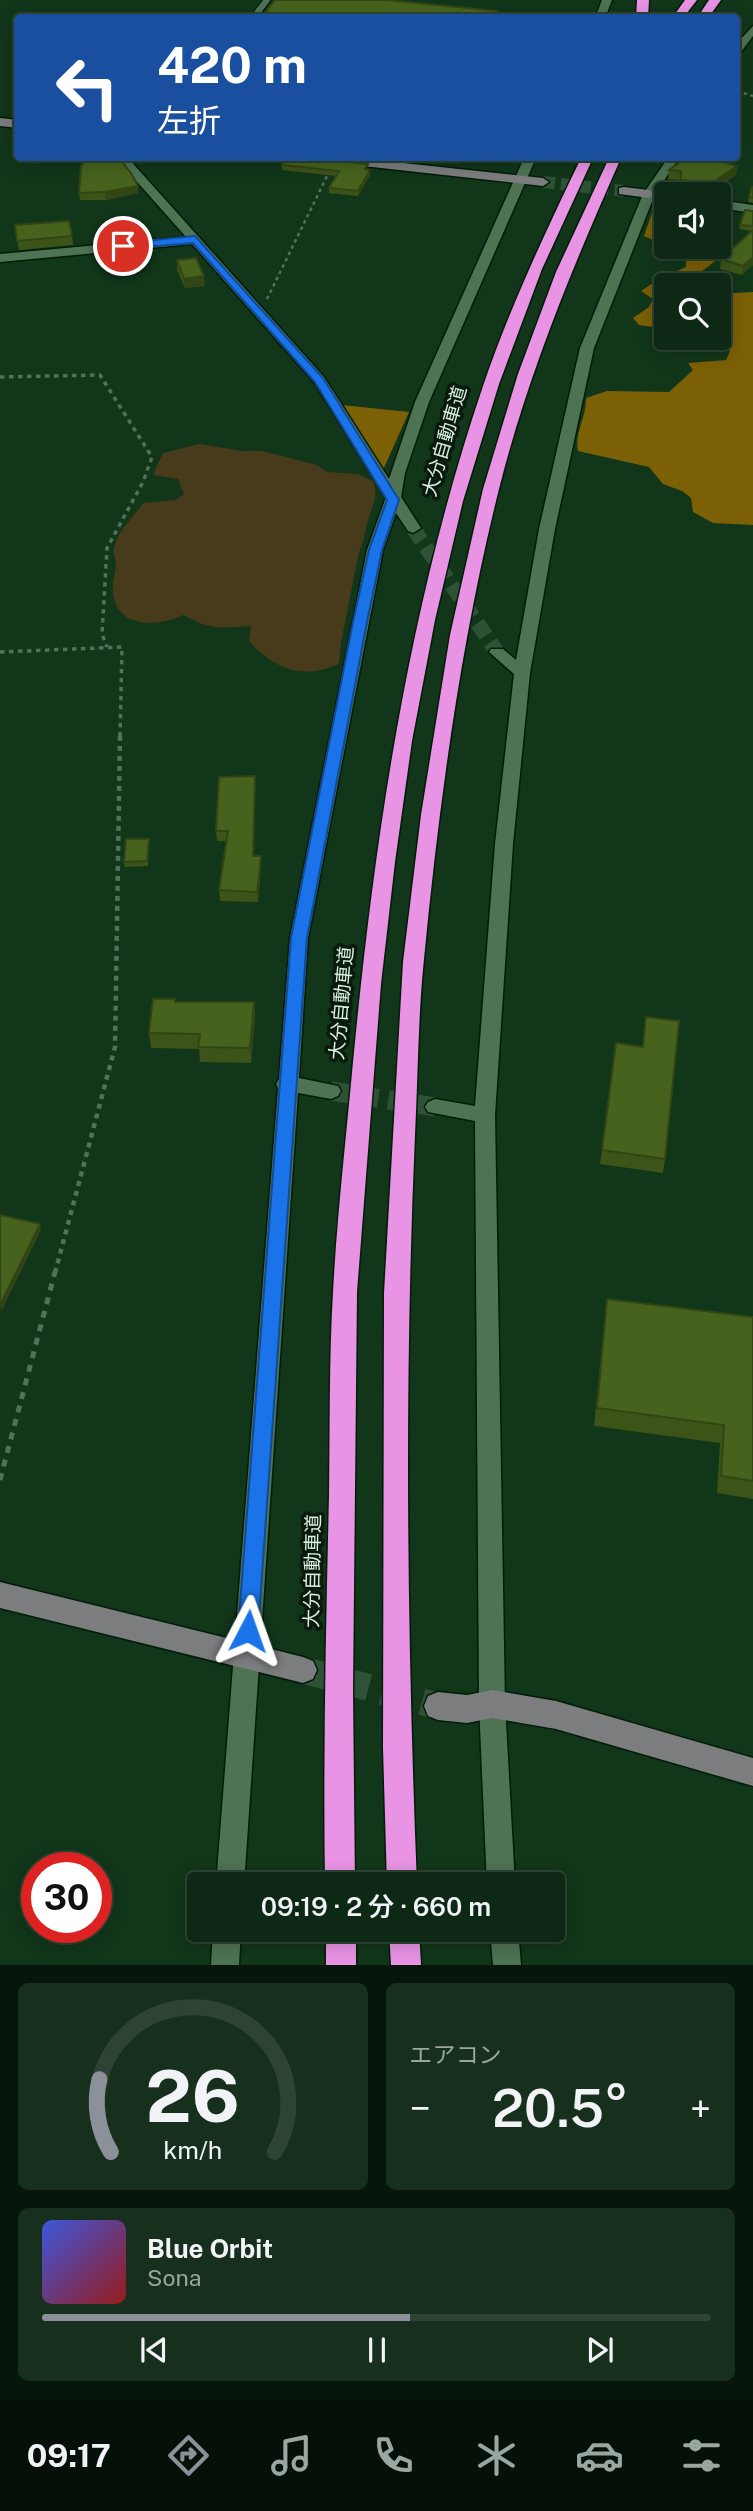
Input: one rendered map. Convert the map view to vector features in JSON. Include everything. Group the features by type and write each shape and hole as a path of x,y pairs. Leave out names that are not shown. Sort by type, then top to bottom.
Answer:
{"highway":[{"path":"680,14 691,0"},
{"name":"大分自動車道","path":"340,1872 337,1747 345,1290 372,959 391,810 423,632 459,487 494,370 584,161"},
{"path":"402,1872 397,1748 396,1293 413,962 431,815 460,635 491,489 525,374 563,272 614,161"},
{"path":"341,1942 341,1965"},
{"path":"405,1942 406,1965"}],"street":[{"path":"740,46 753,29"},
{"path":"125,161 319,380 413,528"},
{"path":"360,161 543,182"},
{"path":"231,1872 286,1084 299,938 375,550 422,402 529,161"},
{"path":"501,1872 492,1704 485,1115 504,845 522,673 547,529 587,348 649,194 671,161"},
{"path":"624,191 654,195"},
{"path":"731,206 753,209"},
{"path":"0,258 195,240"},
{"path":"497,652 522,673"},
{"path":"286,1084 331,1091"},
{"path":"435,1107 485,1115"},
{"path":"0,1595 303,1670"},
{"path":"438,1706 467,1709 492,1704 556,1715 753,1772"},
{"path":"225,1965 226,1942"},
{"path":"505,1942 507,1965"}],"lane":[{"path":"256,14 267,0"}],"path":[{"path":"260,312 275,287 334,161"},
{"path":"0,377 100,375 152,457 143,482 107,548 102,634 107,647"},
{"path":"0,652 122,647 115,1047 0,1480"}],"shaded area":[{"path":"654,207 654,240 644,236"},
{"path":"686,259 718,259 699,273 672,273 686,267"},
{"path":"654,282 654,327 639,325 633,318 649,307 653,299 641,291"},
{"path":"753,292 753,525 713,523 693,512 691,498 682,491 663,484 649,467 578,451 577,444 586,398 607,391 669,392 693,370 688,363 726,360 731,350 731,293"},
{"path":"342,405 409,412 383,470"},
{"path":"199,444 262,451 317,465 327,472 358,474 373,481 375,498 359,552 339,664 313,671 290,669 269,659 249,641 251,626 216,627 183,615 162,622 140,622 130,619 116,605 113,593 116,565 114,551 118,537 143,503 176,500 184,494 178,479 153,475 163,453"}],"building":[{"path":"275,0 386,0 498,11 496,14 264,14"},
{"path":"85,161 121,161 138,186 79,193 81,166"},
{"path":"285,161 337,161 368,164 365,169 370,170 358,191 329,188 339,171 282,165"},
{"path":"682,161 720,161 737,166 713,182 681,180 681,171 669,170"},
{"path":"745,210 753,211 753,226 740,225"},
{"path":"69,221 72,236 17,241 15,225"},
{"path":"753,230 753,257 743,266 721,259 731,259 731,250"},
{"path":"196,258 204,276 184,279 177,260"},
{"path":"255,776 253,856 261,856 257,892 219,890 228,831 216,831 219,777"},
{"path":"126,839 149,839 147,861 124,862"},
{"path":"153,999 175,999 175,1002 254,1002 250,1048 198,1047 200,1034 149,1033"},
{"path":"646,1017 679,1021 665,1159 602,1150 616,1043 643,1047"},
{"path":"0,1215 40,1224 0,1305"},
{"path":"607,1299 753,1317 753,1481 721,1476 724,1425 597,1408"}],"tunnel":[{"path":"543,182 624,191"},
{"path":"413,528 497,652"},
{"path":"331,1091 435,1107"},
{"path":"303,1670 438,1706"}],"route":[{"path":"123,246 195,240 319,380 393,500 375,550 299,938 286,1084 248,1631"}]}
